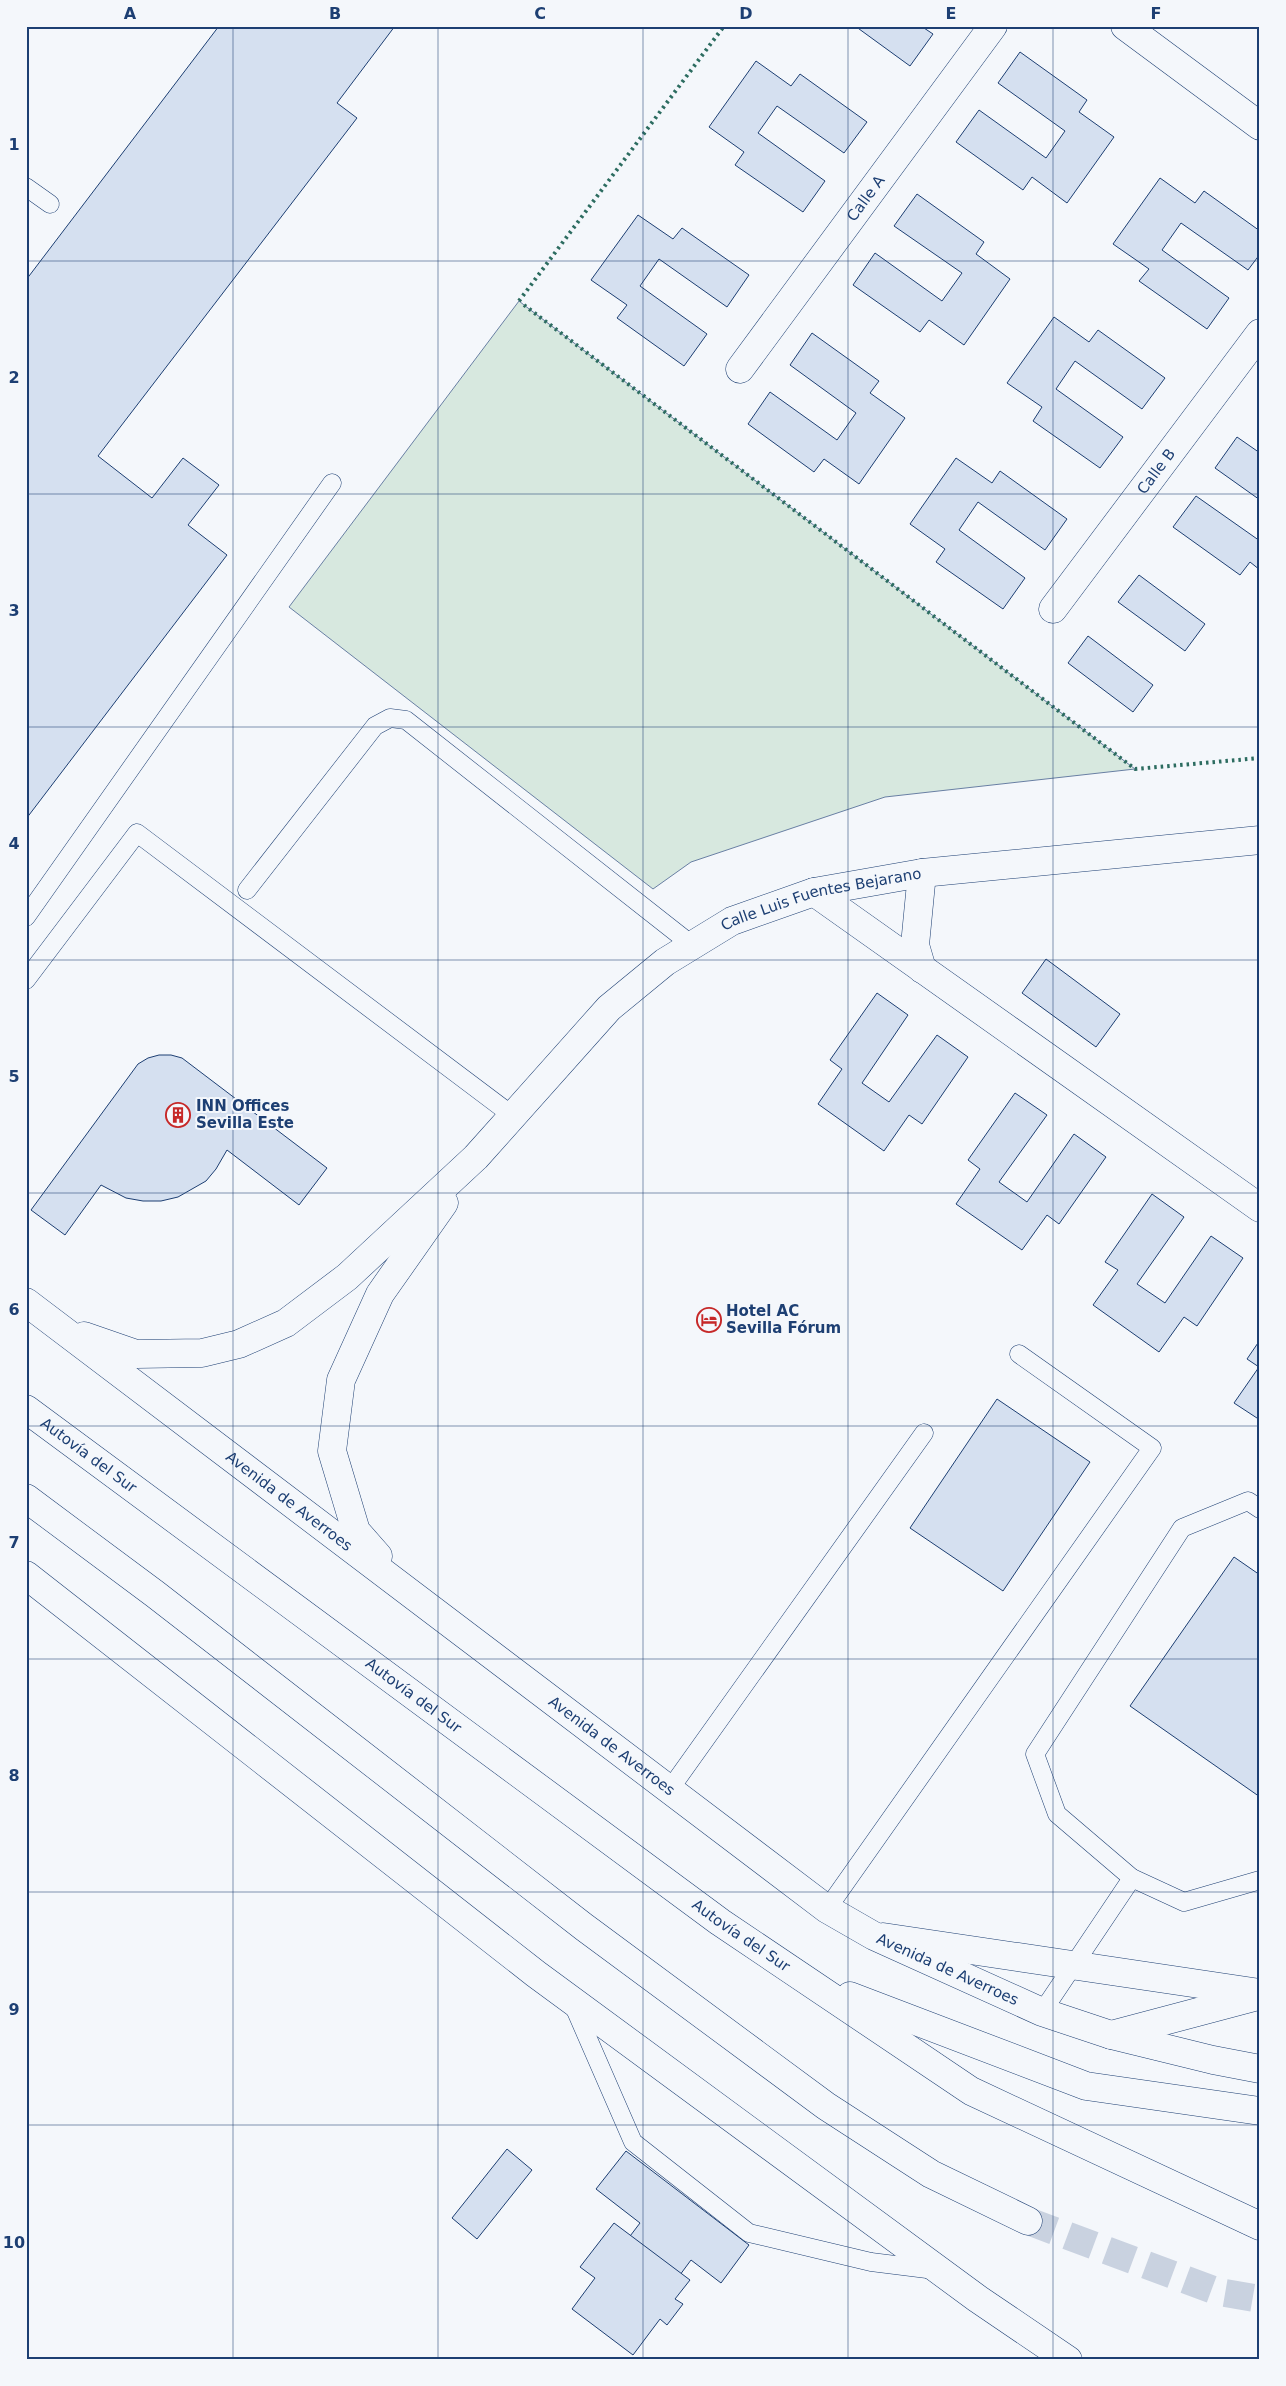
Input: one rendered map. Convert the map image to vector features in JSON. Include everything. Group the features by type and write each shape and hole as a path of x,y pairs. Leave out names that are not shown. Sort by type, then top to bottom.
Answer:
{"main road":[{"name":"Calle A","path":"740,369 993,26"},
{"path":"1125,26 1260,126"},
{"name":"Calle B","path":"1053,610 1260,333"},
{"name":"Calle Luis Fuentes Bejarano","path":"476,1157 610,1008 665,962 732,921 814,892 922,873 1260,840"},
{"path":"922,873 915,945 922,969"},
{"path":"814,892 1258,1202"},
{"path":"61,1328 136,1354 202,1353 239,1344 286,1323 347,1277 476,1157"},
{"path":"418,1599 356,1531 332,1451 341,1380 380,1294 476,1157"},
{"name":"Avenida de Averroes","path":"26,1302 670,1788 827,1909 874,1936 1042,2012 1111,2035 1213,2060 1260,2069"},
{"name":"Autovía del Sur","path":"26,1409 720,1922 804,1978"},
{"path":"26,1498 155,1594 584,1927 826,2106 931,2174 1028,2221"},
{"path":"26,1575 571,2000 978,2300 1068,2360"},
{"path":"874,1936 1074,1964 1260,1994"},
{"path":"804,1978 1086,2086 1260,2111"},
{"path":"804,1978 971,2091 1260,2226"},
{"path":"1111,2035 1260,1994"},
{"path":"978,2300 1042,2360"}],"lane":[{"path":"26,188 50,204"},
{"path":"26,917 332,483"},
{"path":"247,890 374,726 390,718 406,720 692,945"},
{"path":"26,980 137,833 513,1116"},
{"path":"827,1909 1152,1448 1019,1354"},
{"path":"670,1788 924,1433"},
{"path":"1260,1509 1248,1501 1182,1528 1035,1754 1057,1814 1132,1878 1184,1902 1260,1880"},
{"path":"1042,2012 1132,1878"},
{"path":"571,2000 633,2142 749,2233 871,2262 938,2270"}],"shaded area":[{"path":"519,301 1135,769 885,797 691,862 653,889 289,607"}],"building":[{"path":"219,26 395,26 337,103 357,118 98,456 152,498 183,458 219,485 188,525 227,555 26,819 26,280"},
{"path":"855,26 921,26 933,34 910,66"},
{"path":"1020,52 1087,100 1079,112 1114,137 1067,203 1032,177 1023,190 956,142 979,110 1046,158 1065,131 998,83"},
{"path":"756,61 791,86 800,74 867,122 844,153 777,106 758,133 825,181 803,212 735,165 744,152 709,127"},
{"path":"1160,178 1195,203 1204,191 1260,231 1260,254 1248,270 1181,223 1162,250 1229,298 1207,329 1139,281 1149,269 1113,244"},
{"path":"917,194 984,242 976,254 1010,279 964,345 929,320 920,332 853,285 875,253 942,301 962,273 894,226"},
{"path":"638,215 673,239 682,228 749,275 727,307 659,259 640,286 707,334 684,366 617,318 627,305 591,280"},
{"path":"1054,317 1089,342 1098,330 1165,378 1142,409 1075,361 1056,389 1123,437 1100,468 1033,421 1042,407 1007,383"},
{"path":"812,333 879,381 870,393 905,418 859,484 824,459 814,472 748,424 770,392 837,440 856,413 790,365"},
{"path":"1237,437 1260,453 1260,500 1215,468"},
{"path":"956,458 992,483 1000,471 1067,519 1045,550 978,502 959,530 1025,578 1003,609 936,562 945,549 910,524"},
{"path":"1196,496 1260,541 1260,570 1250,562 1240,575 1173,527"},
{"path":"1139,575 1205,624 1185,651 1118,602"},
{"path":"1088,636 1153,685 1133,712 1068,663"},
{"path":"1046,959 1120,1014 1096,1047 1022,993"},
{"path":"877,993 908,1015 862,1083 889,1102 937,1035 968,1057 922,1124 909,1115 884,1151 818,1104 842,1069 830,1060"},
{"name":"INN Offices Sevilla Este","path":"159,1055 171,1055 182,1058 327,1168 299,1205 227,1150 216,1169 206,1181 178,1197 161,1201 143,1201 126,1198 101,1185 65,1235 31,1210 138,1064 148,1058"},
{"path":"1015,1093 1047,1115 999,1182 1027,1202 1074,1134 1106,1157 1059,1224 1047,1215 1022,1250 956,1204 980,1169 968,1160"},
{"path":"1152,1194 1184,1217 1137,1284 1165,1303 1211,1236 1243,1258 1197,1326 1184,1317 1159,1352 1093,1305 1118,1270 1105,1262"},
{"path":"1260,1340 1260,1420 1234,1403 1259,1367 1247,1359"},
{"path":"997,1399 1090,1462 1003,1591 910,1528"},
{"path":"1234,1557 1260,1575 1260,1797 1130,1706"},
{"path":"507,2149 532,2170 477,2239 452,2218"},
{"path":"626,2151 749,2245 721,2283 691,2260 674,2283 624,2244 640,2223 596,2189"},
{"path":"614,2223 690,2280 675,2299 683,2304 667,2325 660,2319 633,2355 572,2309 595,2278 580,2267"}],"tunnel":[{"path":"1028,2221 1219,2292 1260,2299"}],"hedge":[{"path":"519,301 724,26"},
{"path":"524,305 1135,769 1260,758"}],"place":[{"name":"INN Offices Sevilla Este","path":"178,1115"},
{"name":"Hotel AC Sevilla Fórum","path":"709,1320"}]}
